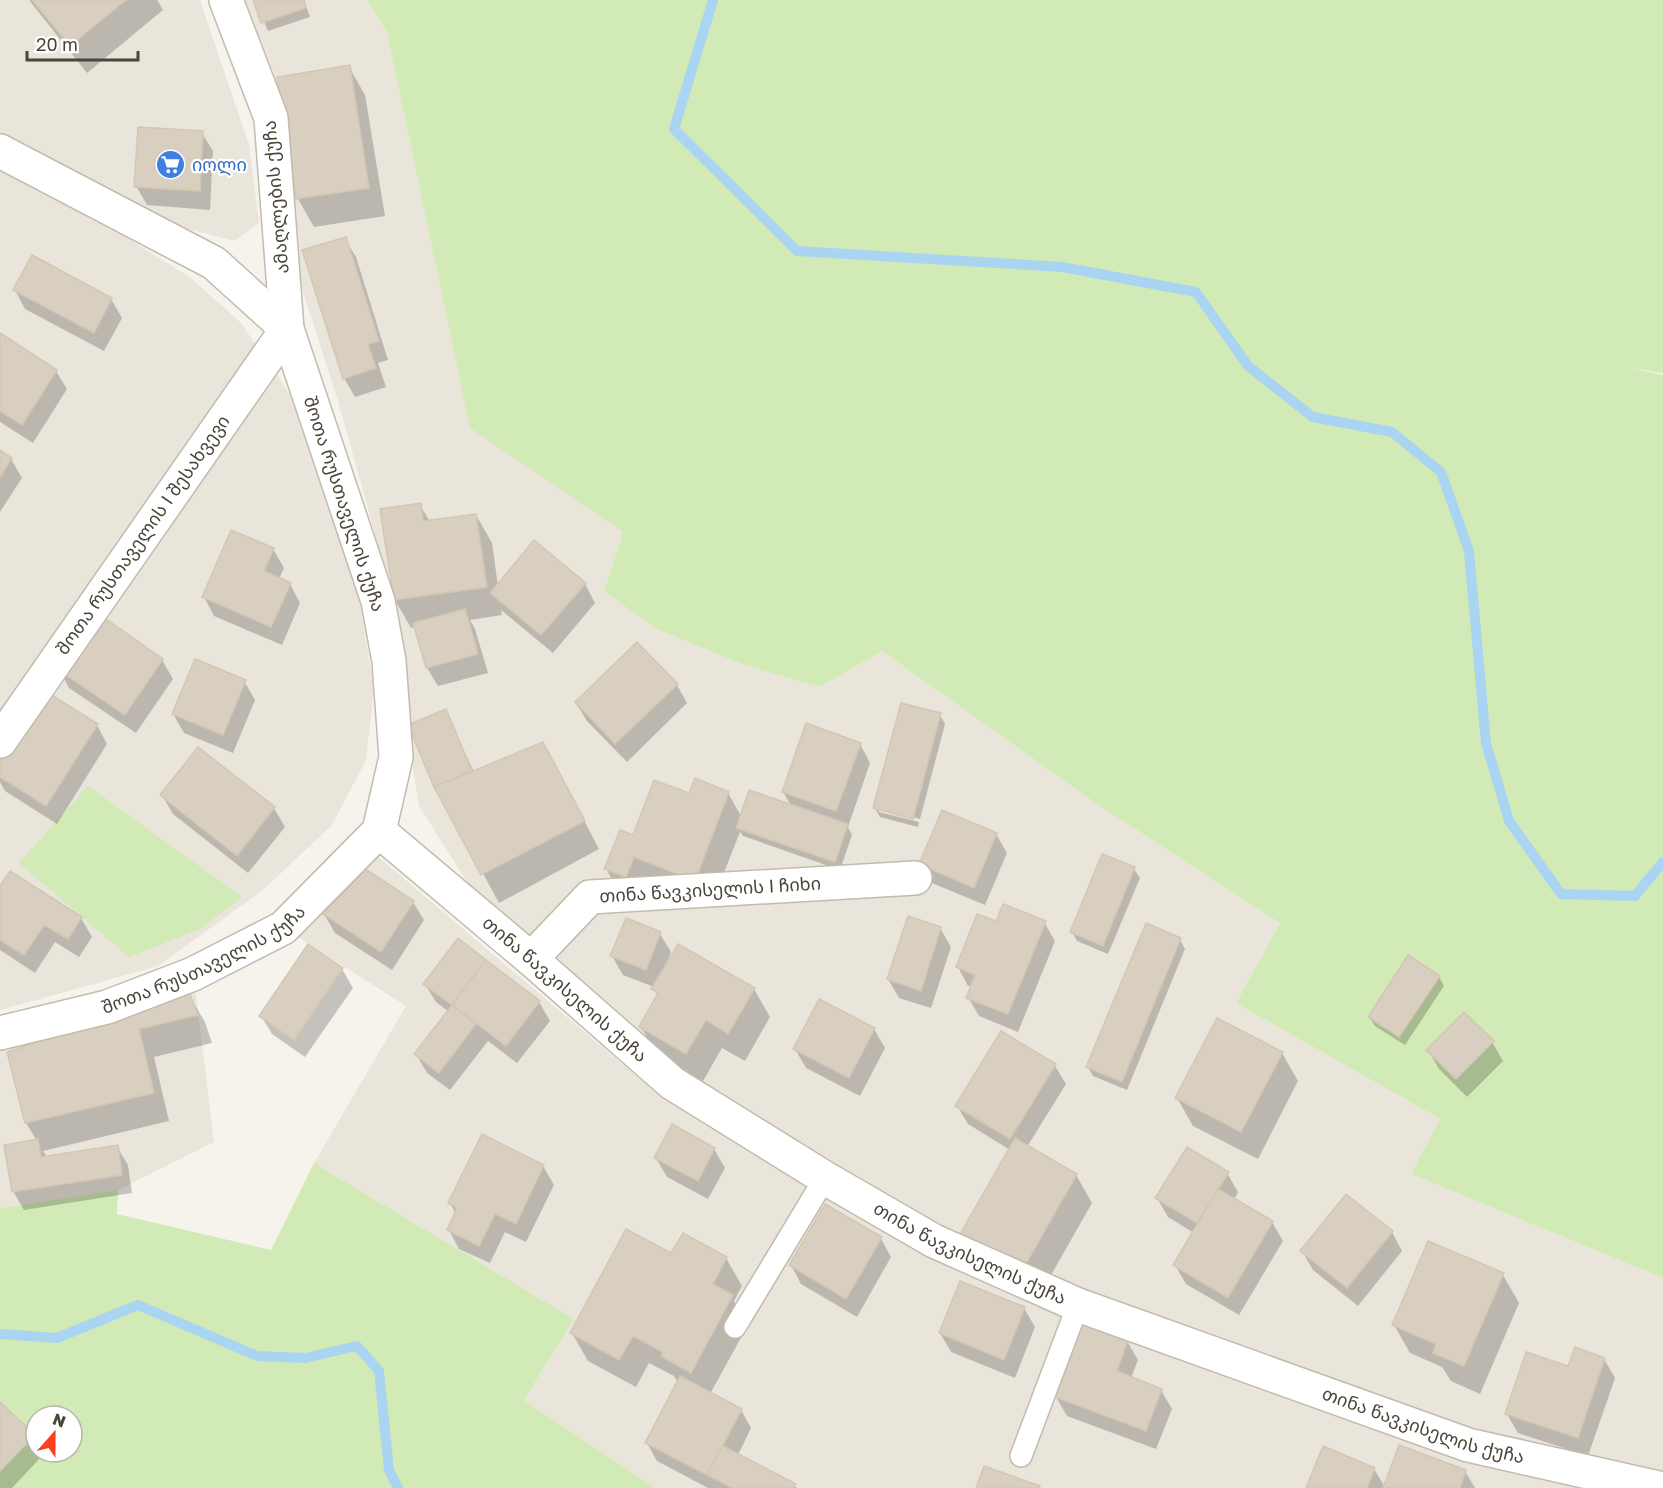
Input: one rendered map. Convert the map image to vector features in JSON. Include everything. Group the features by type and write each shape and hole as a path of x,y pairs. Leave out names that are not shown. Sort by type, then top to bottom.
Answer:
{"street":[{"name":"ამაღლების ქუჩა","path":"226,0 271,118 287,329"},
{"name":"შოთა რუსთაველის ქუჩა","path":"0,152 214,263 287,329 378,601 389,662 396,757 379,831 283,928 193,974 107,1008 0,1033"},
{"name":"შოთა რუსთაველის I შესახვევი","path":"0,741 287,329"},
{"name":"თინა წავკისელის ქუჩა","path":"379,831 531,959 672,1083 825,1178 934,1241 1078,1305 1468,1445 1659,1488"},
{"name":"თინა წავკისელის I ჩიხი","path":"531,959 590,897 915,878"}],"lane":[{"path":"735,1327 825,1178"},
{"path":"1021,1456 1078,1305"}],"shaded area":[{"path":"0,0 200,0 249,145 259,223 235,241 180,227 0,135"},
{"path":"237,0 367,0 387,32 470,427 623,532 604,591 656,629 744,665 820,687 882,651 1098,805 1280,923 1236,1003 1440,1119 1411,1174 1663,1278 1663,1480 1474,1437 1048,1283 936,1229 813,1156 635,1038 471,888 419,806 402,700 395,615 338,401 303,292 274,108"},
{"path":"0,170 110,227 191,278 241,323 319,437 351,546 374,689 366,760 332,825 263,890 158,966 0,1010"},
{"path":"368,848 661,1097 891,1236 1086,1317 1495,1469 1578,1488 656,1488 524,1400 574,1319 314,1163 406,1006 287,930"},
{"path":"195,986 214,1142 118,1190 0,1208 0,1043"}],"green space":[{"path":"367,0 1663,0 1663,373 1631,368 1663,375 1663,1278 1411,1174 1440,1119 1236,1003 1280,923 1098,805 882,651 820,687 744,665 656,629 604,591 623,532 470,428 387,32"},
{"path":"88,786 242,897 200,929 129,957 19,863"},
{"path":"314,1163 574,1319 524,1400 656,1488 0,1488 0,1208 118,1190 117,1214 271,1250"}],"building":[{"path":"32,0 126,0 70,46"},
{"path":"253,0 304,0 306,8 261,23"},
{"path":"350,65 369,188 296,199 277,77"},
{"path":"138,127 203,131 200,191 134,187"},
{"path":"346,237 379,341 368,344 376,368 343,379 302,250"},
{"path":"32,255 112,298 94,333 13,290"},
{"path":"0,333 57,370 22,425 0,411"},
{"path":"0,450 12,458 0,477"},
{"path":"421,503 423,521 476,514 487,587 394,600 380,509"},
{"path":"231,530 274,548 264,571 291,583 271,627 202,597"},
{"path":"534,540 586,583 541,635 490,593"},
{"path":"465,609 478,654 426,668 413,623"},
{"path":"96,612 163,659 125,715 57,669"},
{"path":"637,642 678,684 615,744 575,702"},
{"path":"195,659 246,680 223,735 172,714"},
{"path":"45,691 98,724 46,806 0,777 0,761"},
{"path":"901,703 941,713 913,819 873,808"},
{"path":"446,709 472,771 434,787 408,725"},
{"path":"806,723 861,743 836,811 782,792"},
{"path":"543,742 585,821 481,875 434,787"},
{"path":"198,747 275,807 237,856 160,795"},
{"path":"695,778 729,792 695,881 634,857 626,877 604,869 620,830 633,835 654,780 689,793"},
{"path":"749,790 848,824 835,862 736,828"},
{"path":"942,810 997,833 974,888 919,864"},
{"path":"1102,854 1135,867 1103,946 1070,932"},
{"path":"356,863 414,901 381,952 323,914"},
{"path":"10,871 82,917 68,939 44,925 24,955 0,940 0,886"},
{"path":"1003,904 1046,921 1008,1014 966,998 975,975 956,967 977,914 996,921"},
{"path":"908,916 941,927 921,991 887,979"},
{"path":"626,918 661,932 646,970 610,956"},
{"path":"1146,923 1181,938 1122,1082 1086,1067"},
{"path":"458,938 486,960 452,1005 423,984"},
{"path":"308,944 343,968 294,1040 259,1016"},
{"path":"678,944 755,988 728,1034 706,1020 686,1054 639,1027 658,993 651,989"},
{"path":"1408,955 1440,976 1399,1037 1368,1017"},
{"path":"486,960 540,1001 506,1046 452,1005"},
{"path":"189,992 198,1015 139,1029 154,1093 25,1123 7,1052"},
{"path":"819,999 875,1028 849,1078 793,1049"},
{"path":"452,1005 476,1024 439,1073 414,1054"},
{"path":"1464,1012 1494,1041 1456,1079 1426,1050"},
{"path":"1217,1018 1283,1052 1241,1132 1175,1098"},
{"path":"1001,1031 1056,1064 1010,1139 955,1106"},
{"path":"672,1124 715,1148 698,1181 654,1158"},
{"path":"482,1134 544,1165 516,1224 495,1214 479,1246 447,1230 457,1208 448,1203"},
{"path":"1015,1138 1077,1174 1022,1271 959,1236"},
{"path":"38,1139 41,1157 118,1145 122,1175 12,1192 4,1145"},
{"path":"1187,1147 1229,1172 1197,1223 1155,1198"},
{"path":"1218,1189 1273,1221 1228,1298 1173,1265"},
{"path":"1346,1194 1393,1231 1347,1288 1300,1251"},
{"path":"825,1204 882,1237 846,1299 789,1265"},
{"path":"626,1229 671,1253 683,1233 727,1257 713,1284 733,1295 691,1373 661,1356 663,1352 633,1336 619,1360 570,1333"},
{"path":"1428,1241 1504,1273 1464,1366 1433,1353 1436,1344 1392,1325"},
{"path":"960,1281 1025,1307 1004,1360 939,1333"},
{"path":"1083,1323 1128,1340 1117,1371 1162,1389 1146,1431 1055,1397"},
{"path":"1575,1347 1605,1358 1578,1438 1505,1414 1526,1352 1568,1366"},
{"path":"680,1376 742,1409 707,1475 645,1443"},
{"path":"0,1402 24,1425 24,1446 0,1471"},
{"path":"1399,1445 1466,1470 1460,1488 1383,1488"},
{"path":"723,1446 796,1484 793,1488 732,1488 707,1475"},
{"path":"1323,1446 1375,1468 1367,1488 1306,1488"},
{"path":"984,1466 1040,1486 1039,1488 976,1488"}],"waterway":[{"path":"713,0 674,129 797,251 1062,267 1196,292 1248,366 1313,417 1392,432 1441,472 1469,551 1486,743 1509,821 1561,894 1635,896 1663,862"},
{"path":"0,1334 57,1338 138,1305 257,1356 305,1358 357,1346 379,1371 389,1470 398,1488"}],"place":[{"name":"იოლი","path":"171,165"}]}
